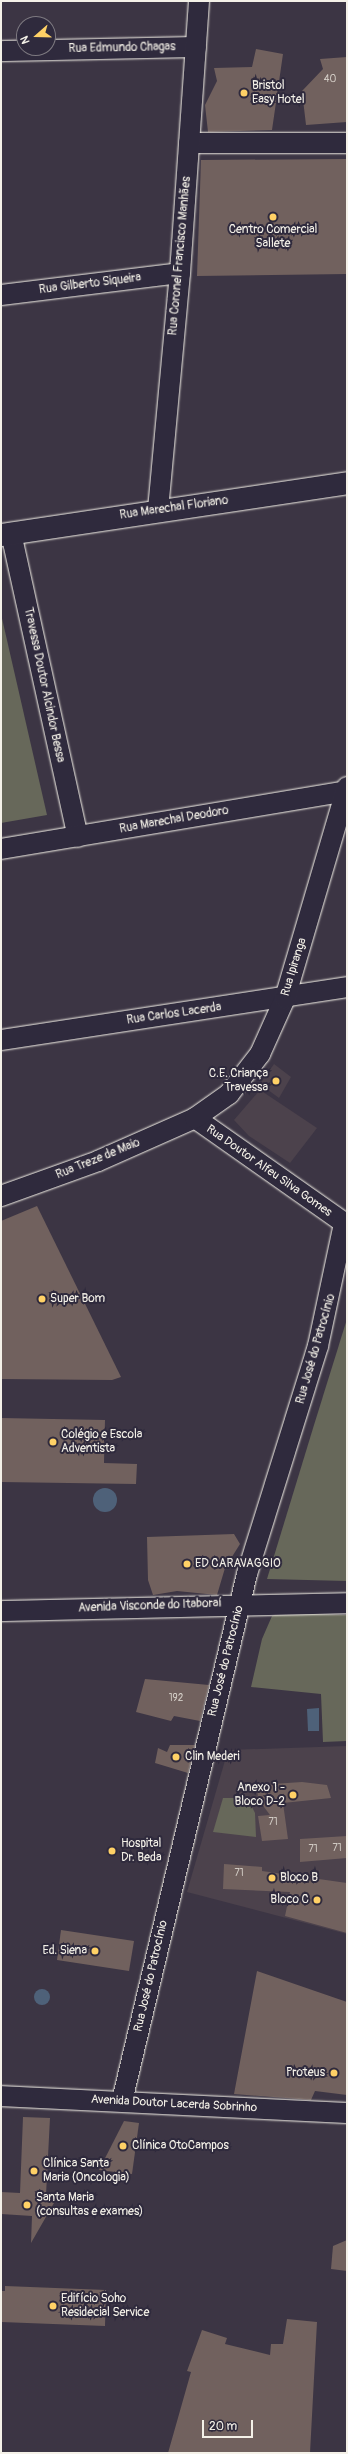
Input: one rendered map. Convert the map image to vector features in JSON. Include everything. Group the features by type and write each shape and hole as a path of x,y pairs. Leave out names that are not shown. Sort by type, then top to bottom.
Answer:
{"main road":[{"name":"Rua Marechal Floriano","path":"6,534 158,510 347,484"}],"street":[{"name":"Rua Coronel Francisco Manhães","path":"158,510 180,273 199,1"},
{"name":"Rua Edmundo Chagas","path":"1,51 196,47"},
{"path":"189,143 347,143"},
{"name":"Rua Gilberto Siqueira","path":"1,295 180,273"},
{"name":"Travessa Doutor Alcindor Bessa","path":"6,534 78,837"},
{"name":"Rua Marechal Deodoro","path":"1,849 347,790"},
{"name":"Rua Ipiranga","path":"195,1118 229,1094 260,1054 285,998 347,790"},
{"name":"Rua Carlos Lacerda","path":"1,1040 285,998 347,987"},
{"name":"Rua Treze de Maio","path":"1,1196 98,1161 195,1118"},
{"name":"Rua Doutor Alfeu Silva Gomes","path":"195,1118 346,1224"},
{"name":"Rua José do Patrocínio","path":"122,2101 241,1603 332,1296 346,1224"},
{"path":"332,1296 347,1281"},
{"name":"Avenida Visconde do Itaboraí","path":"1,1611 241,1603 347,1603"},
{"name":"Avenida Doutor Lacerda Sobrinho","path":"1,2096 347,2113"}],"shaded area":[{"name":"C.E. Criança Travessa","path":"274,1064 291,1077 279,1098 260,1084"},
{"path":"260,1090 317,1128 290,1163 249,1136 234,1120"},
{"path":"347,1746 347,1934 187,1892 228,1750"}],"green space":[{"path":"1,614 47,815 1,823"},
{"path":"347,1319 347,1581 267,1579 314,1425"},
{"path":"281,1613 347,1615 347,1741 323,1742 321,1694 251,1687 262,1639 272,1616"},
{"path":"223,1798 242,1798 250,1803 255,1813 256,1837 213,1832"}],"water":[{"path":"105,1488 114,1491 117,1500 114,1509 105,1512 96,1509 93,1500 96,1491"},
{"path":"319,1708 319,1731 308,1731 307,1709"},
{"path":"42,1989 48,1991 50,1997 48,2003 42,2005 36,2003 34,1997 36,1991"}],"building":[{"name":"Bristol Easy Hotel","path":"256,49 283,54 272,130 208,132 205,105 217,81 214,68 252,67"},
{"path":"347,57 347,122 306,125 302,91 323,69 320,59"},
{"name":"Centro Comercial Sallete","path":"347,159 347,274 197,276 201,160"},
{"name":"Super Bom","path":"37,1206 121,1377 112,1380 1,1379 1,1221"},
{"name":"Colégio e Escola Adventista","path":"1,1418 105,1420 104,1463 137,1464 136,1484 1,1482"},
{"name":"ED CARAVAGGIO","path":"234,1534 240,1544 225,1568 217,1595 177,1591 153,1595 148,1580 147,1537"},
{"path":"145,1679 209,1685 200,1721 174,1716 171,1721 136,1712"},
{"name":"Clin Mederi","path":"170,1745 195,1745 188,1773 155,1763 158,1748 167,1752"},
{"path":"302,1782 327,1785 331,1798 283,1803 288,1839 262,1841 258,1816 270,1815 258,1799 257,1785"},
{"path":"347,1836 347,1858 300,1862 300,1839"},
{"name":"Bloco C","path":"224,1864 262,1867 262,1871 347,1883 347,1933 285,1916 290,1892 223,1889"},
{"name":"Ed. Siena","path":"61,1930 134,1941 129,1971 57,1960"},
{"path":"257,1971 347,2002 347,2095 315,2091 311,2100 234,2094"},
{"name":"Clínica Santa Maria (Oncologia)","path":"23,2117 50,2118 46,2195 58,2196 31,2243 32,2216 1,2214 1,2192 20,2193"},
{"name":"Clínica OtoCampos","path":"124,2121 139,2123 132,2174 99,2170"},
{"path":"347,2240 347,2271 331,2269 333,2246"},
{"name":"Edifício Soho Residecial Service","path":"5,2286 106,2290 105,2326 1,2322 1,2291 5,2291"},
{"path":"287,2319 317,2322 310,2453 168,2453 191,2372 187,2371 202,2330 227,2338 225,2344 270,2355 271,2344 283,2344"}],"place":[{"name":"Bristol Easy Hotel","path":"244,93"},
{"name":"Centro Comercial Sallete","path":"273,217"},
{"name":"C.E. Criança Travessa","path":"276,1081"},
{"name":"Super Bom","path":"42,1299"},
{"name":"Colégio e Escola Adventista","path":"53,1442"},
{"name":"ED CARAVAGGIO","path":"187,1564"},
{"name":"Clin Mederi","path":"176,1757"},
{"name":"Anexo 1 - Bloco D-2","path":"293,1795"},
{"name":"Hospital Dr. Beda","path":"112,1851"},
{"name":"Bloco B","path":"272,1878"},
{"name":"Bloco C","path":"317,1900"},
{"name":"Ed. Siena","path":"95,1951"},
{"name":"Proteus","path":"334,2073"},
{"name":"Clínica OtoCampos","path":"123,2146"},
{"name":"Clínica Santa Maria (Oncologia)","path":"34,2171"},
{"name":"Santa Maria (consultas e exames)","path":"27,2205"},
{"name":"Edifício Soho Residecial Service","path":"53,2306"}]}
